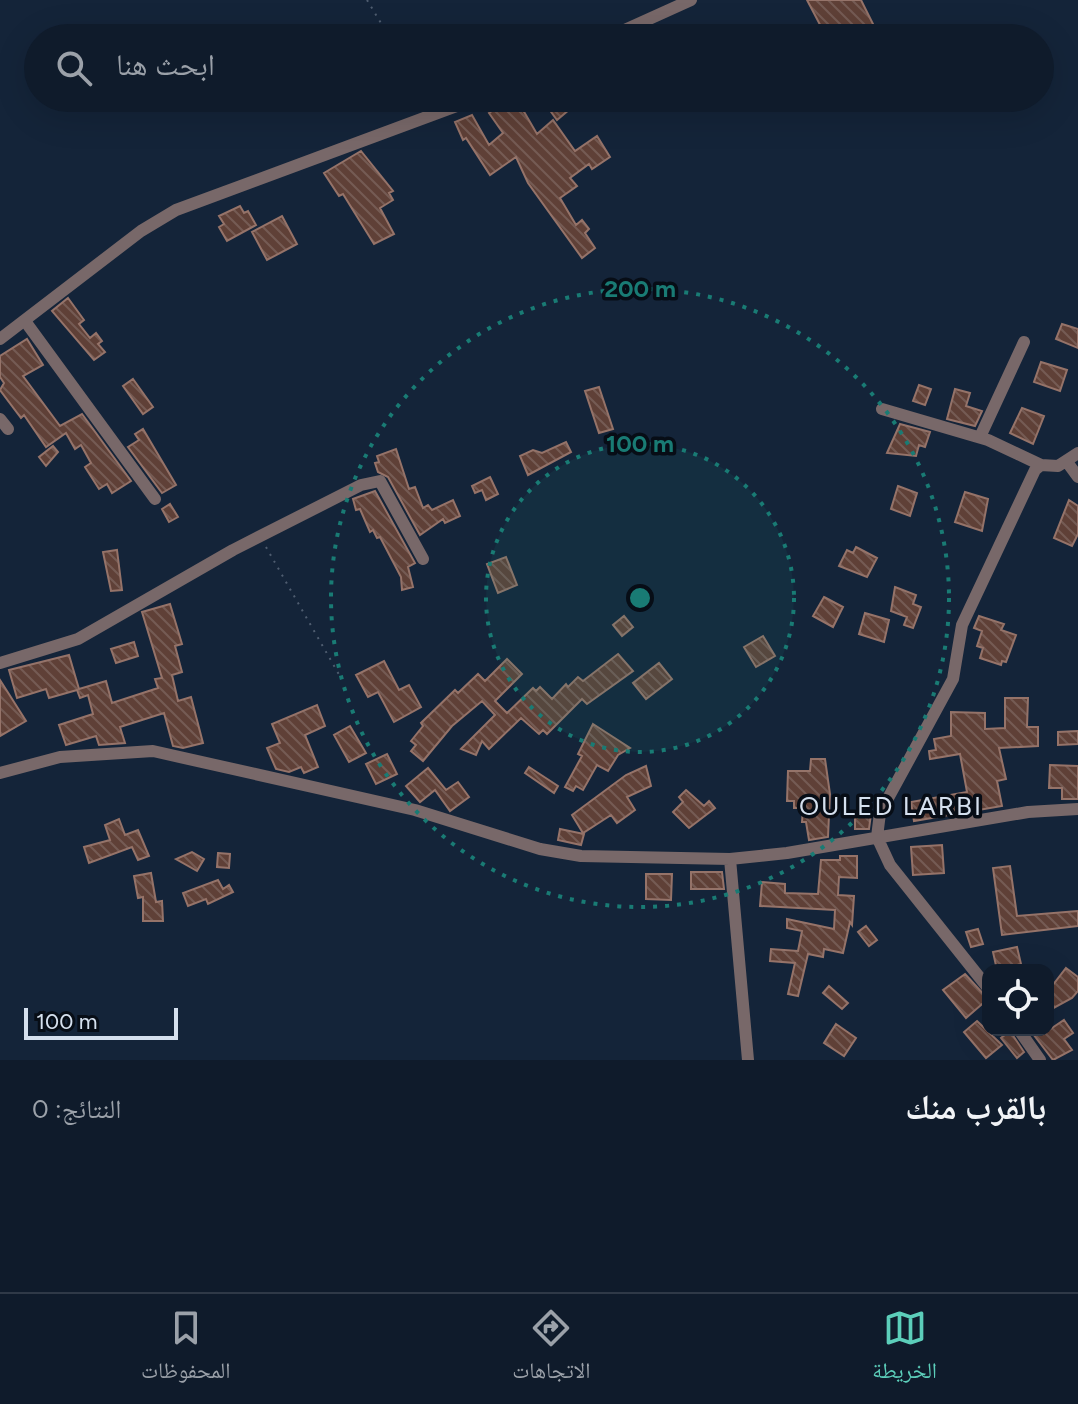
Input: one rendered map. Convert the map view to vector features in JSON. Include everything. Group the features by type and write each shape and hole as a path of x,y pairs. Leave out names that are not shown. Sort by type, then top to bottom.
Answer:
{"street":[{"path":"638,24 691,0"},
{"path":"0,339 141,231 176,210 440,112"},
{"path":"25,321 155,499"},
{"path":"980,437 1024,342"},
{"path":"882,409 980,437 1041,465 1058,466 1078,453"},
{"path":"1067,462 1078,477"},
{"path":"982,980 890,865 877,837 880,813 953,679 962,625 1041,465"},
{"path":"0,663 78,639 335,496 380,481 423,559"},
{"path":"0,773 60,757 153,751 415,810 561,854 730,859 787,853 1028,812 1078,809"},
{"path":"730,859 748,1060"},
{"path":"1023,1036 1040,1060"}],"path":[{"path":"367,0 382,24"},
{"path":"259,536 341,678"}],"building":[{"path":"807,0 861,0 873,24 820,24"},
{"path":"524,112 537,134 553,120 575,151 597,136 610,157 592,169 589,164 570,178 577,186 560,198 576,225 582,220 589,229 585,233 595,248 582,258 528,183 516,157 490,175 466,138 463,140 455,122 472,115 489,145 503,133 489,113"},
{"path":"551,112 566,112 557,120"},
{"path":"361,151 393,191 389,193 393,200 380,208 394,234 374,244 343,194 339,196 324,173"},
{"path":"240,206 244,213 248,211 256,225 227,241 219,227 224,224 219,216"},
{"path":"282,216 297,244 267,260 252,232"},
{"path":"68,298 84,320 79,324 90,338 96,333 102,341 98,344 105,352 94,360 52,311"},
{"path":"1062,324 1078,329 1078,348 1056,339"},
{"path":"27,339 43,365 23,376 60,426 82,414 131,481 112,493 107,484 99,489 85,467 91,463 81,445 75,449 66,433 46,447 24,415 21,418 0,390 4,383 0,377 0,356"},
{"path":"1041,362 1067,370 1060,391 1034,382"},
{"path":"133,379 153,407 143,414 123,386"},
{"path":"919,385 931,389 925,405 913,401"},
{"path":"599,387 613,429 599,433 585,391"},
{"path":"955,389 970,393 966,406 982,411 975,426 947,419"},
{"path":"1022,408 1044,416 1033,444 1010,433"},
{"path":"900,424 930,432 925,447 919,445 916,456 887,453"},
{"path":"143,429 176,485 162,493 128,447 139,440 135,434"},
{"path":"566,442 571,452 528,475 520,456 533,450 542,453"},
{"path":"53,446 58,452 46,466 39,457"},
{"path":"396,449 409,489 415,487 423,508 428,505 432,510 453,500 460,516 445,523 443,519 420,535 388,477 378,472 375,463 379,462 377,456"},
{"path":"490,477 498,494 486,500 482,490 475,493 472,486"},
{"path":"898,486 917,493 910,516 891,509"},
{"path":"375,491 415,563 408,567 413,587 402,590 401,577 380,537 377,538 373,530 370,532 360,509 356,510 353,499"},
{"path":"965,492 988,499 982,531 955,522"},
{"path":"1069,500 1078,506 1078,534 1072,546 1054,538"},
{"path":"170,504 178,517 169,522 162,509"},
{"path":"856,547 877,558 867,577 839,566 847,550 853,553"},
{"path":"117,550 122,590 111,591 103,552"},
{"path":"506,557 517,585 498,593 487,564"},
{"path":"895,587 916,595 913,604 921,607 913,628 904,625 907,617 891,611"},
{"path":"824,597 843,607 833,627 813,616"},
{"path":"170,604 182,644 175,646 182,672 172,675 178,701 191,697 203,743 183,748 173,746 164,713 120,727 125,743 99,745 96,736 66,745 59,725 93,714 88,695 80,698 77,690 49,698 46,689 17,698 9,670 69,655 79,689 106,681 112,703 158,688 155,679 162,678 142,612"},
{"path":"865,613 889,620 884,642 859,634"},
{"path":"624,616 633,627 622,636 613,625"},
{"path":"979,616 1004,624 1001,630 1016,635 1006,662 1002,661 1001,665 980,658 983,648 977,646 982,631 974,628"},
{"path":"763,636 775,656 756,667 744,647"},
{"path":"134,642 138,656 116,663 111,649"},
{"path":"618,654 633,671 587,704 582,699 547,734 543,730 539,734 521,718 489,749 482,741 476,755 461,749 495,715 482,701 452,726 423,761 411,751 416,745 411,741 423,726 421,723 455,690 458,693 478,674 485,681 507,659 522,674 495,701 507,713 533,688 536,691 540,687 552,699 566,684 568,687 578,677 583,681"},
{"path":"384,661 399,690 409,685 421,707 394,722 378,692 368,697 356,675"},
{"path":"659,663 672,679 646,699 633,683"},
{"path":"0,680 26,721 0,736"},
{"path":"1005,698 1028,698 1027,727 1038,727 1038,746 999,748 1006,779 997,781 1002,806 914,821 911,802 967,792 960,754 930,759 929,751 936,750 934,739 951,736 951,712 985,713 985,729 1005,728"},
{"path":"317,705 325,726 305,735 318,767 304,773 301,767 289,772 276,769 267,748 280,743 272,724"},
{"path":"593,724 630,748 618,755 608,771 597,765 583,790 576,786 573,791 565,787 582,756 578,754"},
{"path":"350,726 366,753 349,762 334,735"},
{"path":"1078,731 1078,744 1058,745 1058,732"},
{"path":"387,754 397,774 376,784 366,764"},
{"path":"811,759 825,759 830,794 828,837 809,840 806,822 802,822 803,808 794,808 794,801 787,801 788,771 810,771"},
{"path":"1050,765 1078,766 1078,799 1062,799 1062,788 1049,788"},
{"path":"646,766 651,786 627,797 635,810 617,823 611,815 583,833 572,815 626,775"},
{"path":"529,767 558,786 554,793 525,773"},
{"path":"428,768 446,790 458,782 469,797 450,811 435,790 420,802 406,786"},
{"path":"686,790 704,806 709,801 715,808 689,828 673,812 683,802 679,797"},
{"path":"855,814 871,814 869,829 855,829"},
{"path":"119,819 125,835 138,830 149,856 138,860 132,847 89,863 84,847 110,840 105,825"},
{"path":"560,829 584,834 581,845 558,840"},
{"path":"942,845 944,873 913,875 911,847"},
{"path":"192,852 204,859 197,871 176,859"},
{"path":"218,853 230,854 229,868 217,867"},
{"path":"840,856 857,856 857,878 839,877 838,895 854,896 852,925 850,922 843,953 824,949 823,957 808,954 798,996 788,994 795,963 770,961 771,949 798,951 802,931 787,928 787,919 834,929 835,910 760,906 762,882 785,884 785,893 818,894 821,860 840,860"},
{"path":"1010,866 1017,916 1078,911 1078,926 1002,935 993,868"},
{"path":"691,872 722,872 724,889 691,889"},
{"path":"151,873 156,902 162,901 163,921 143,921 143,897 138,898 134,876"},
{"path":"646,874 672,874 671,900 646,899"},
{"path":"218,880 223,889 229,885 233,892 208,904 206,899 188,906 183,893"},
{"path":"866,926 877,940 869,946 858,932"},
{"path":"978,929 983,944 971,947 966,932"},
{"path":"1017,947 1021,964 996,964 993,952"},
{"path":"1066,968 1078,977 1078,991 1054,1008 1054,983"},
{"path":"965,974 982,992 982,1004 966,1018 943,990"},
{"path":"829,986 848,1003 842,1009 823,993"},
{"path":"1064,1020 1073,1033 1064,1039 1072,1050 1053,1060 1035,1036 1054,1036 1054,1027"},
{"path":"977,1021 982,1026 982,1036 993,1036 1002,1045 986,1058 964,1032"},
{"path":"836,1024 856,1038 844,1056 824,1043"},
{"path":"1013,1036 1024,1052 1017,1058 1001,1038"}],"district":[{"name":"OULED LARBI","path":"891,806"}]}
